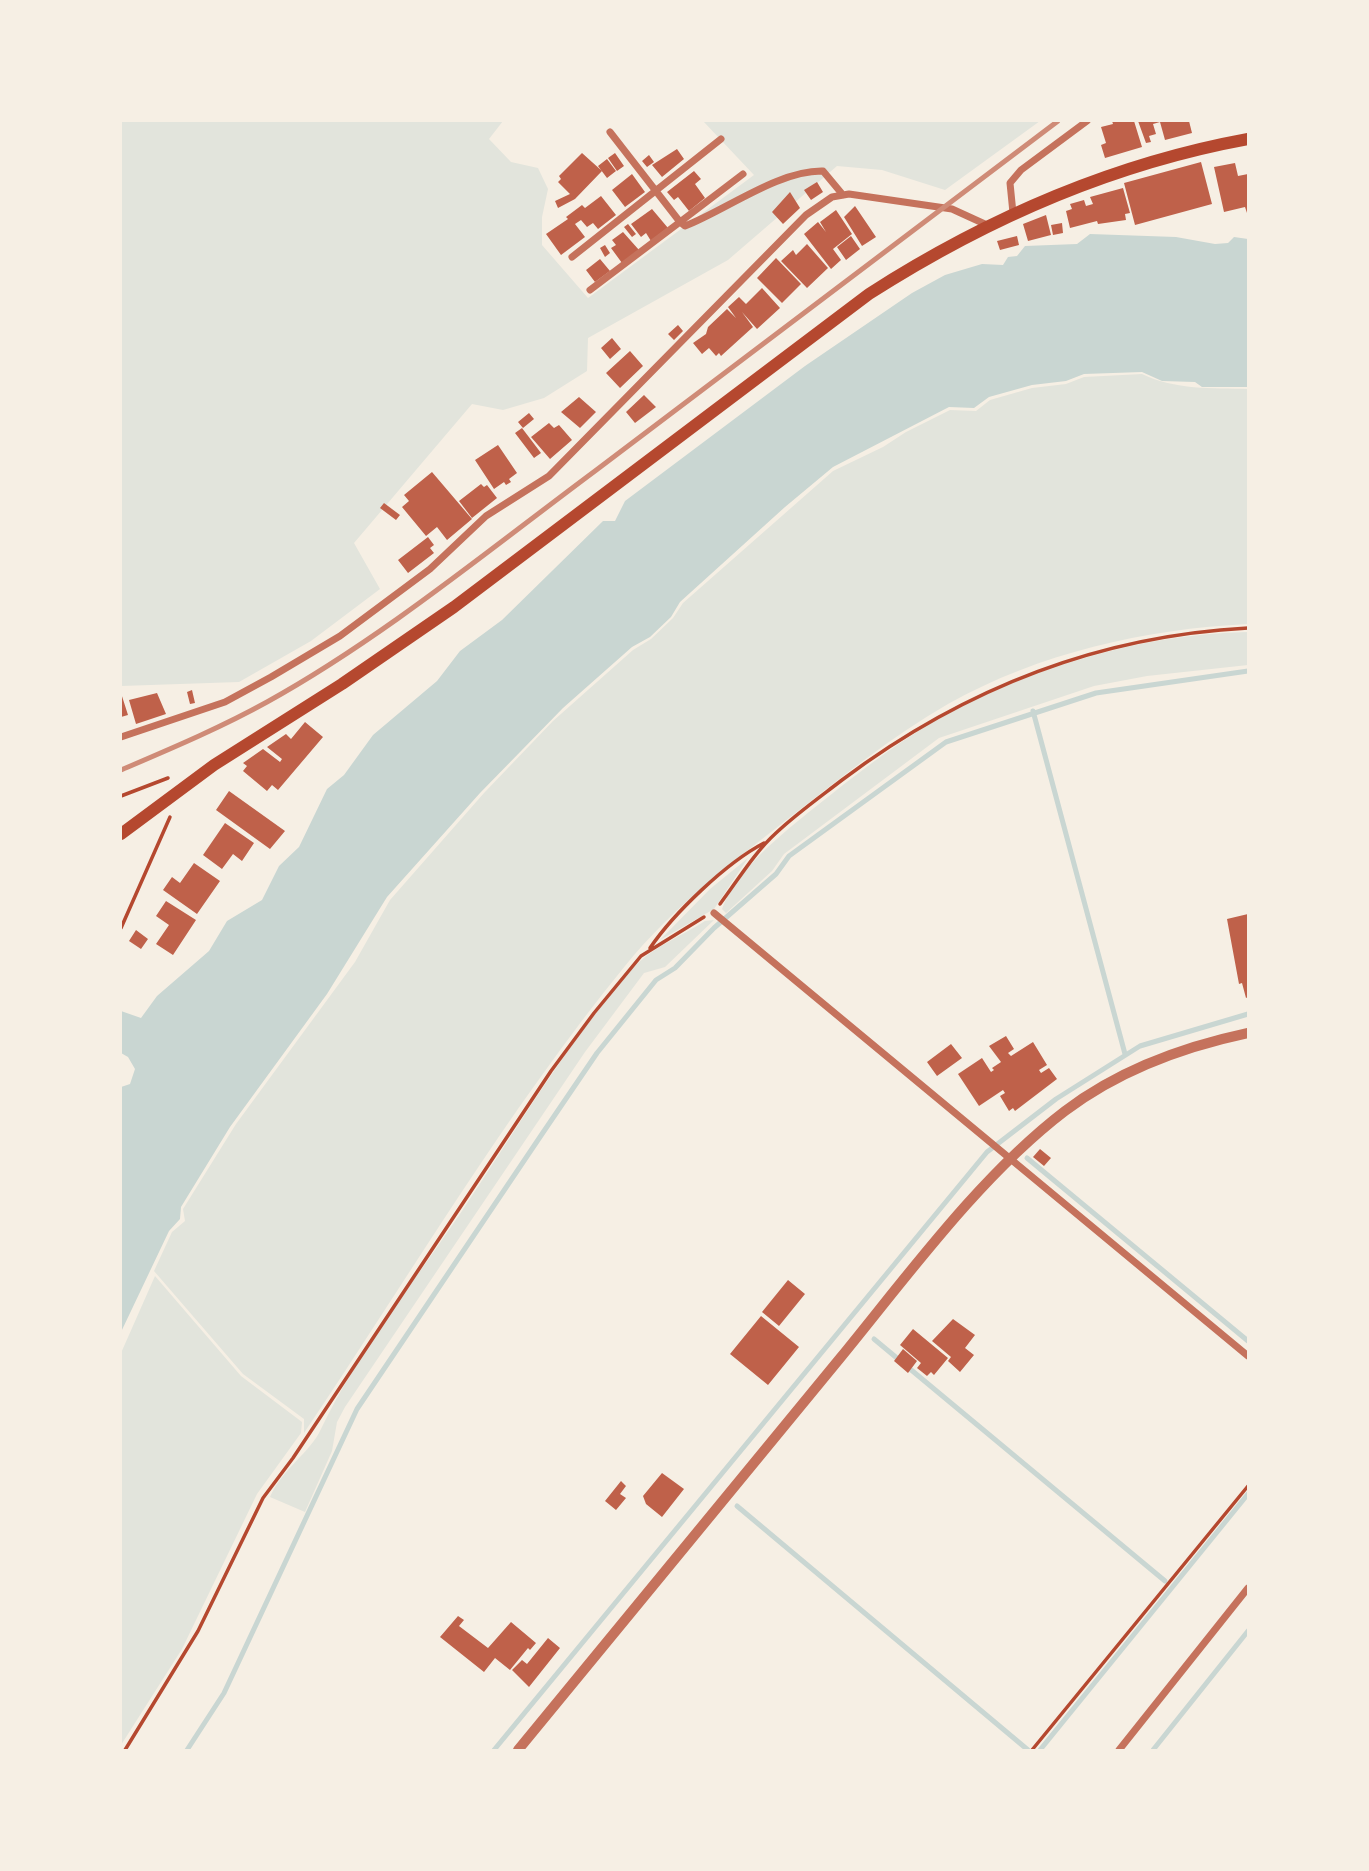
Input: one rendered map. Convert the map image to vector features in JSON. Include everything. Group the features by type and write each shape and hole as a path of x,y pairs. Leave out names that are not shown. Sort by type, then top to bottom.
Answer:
{"main road":[{"path":"121,834 178,792 454,607 869,294 987,225 1013,213 1107,175 1203,147 1248,139"}],"street":[{"path":"1013,213 1010,183 1021,170 1087,121"},
{"path":"610,132 685,226 807,171 822,171 843,195"},
{"path":"572,257 721,139"},
{"path":"590,290 743,174"},
{"path":"121,737 225,702 271,677 340,636 430,569 486,516 549,476 806,215 832,197 843,195 952,209 987,225"},
{"path":"720,918 998,1150 1162,1281 1248,1356"},
{"path":"518,1750 1008,1158 1066,1110 1118,1077 1170,1054 1248,1033"},
{"path":"1119,1750 1248,1588"}],"path":[{"path":"125,1750 198,1631 263,1498 551,1071 620,978 691,902 733,865 896,741 992,688 1065,660 1125,644 1177,634 1248,628"},
{"path":"121,928 166,829 178,792"},
{"path":"647,951 720,918 769,840"},
{"path":"1032,1750 1248,1486"}],"shaded area":[{"path":"121,121 503,121 489,139 511,162 538,168 548,189 542,217 542,245 588,298 754,175 703,121 1040,121 945,190 882,170 837,166 728,260 588,338 587,371 544,398 503,410 472,404 354,543 380,589 311,641 239,682 121,686"},
{"path":"1090,234 1176,237 1215,244 1228,243 1234,237 1248,239 1248,387 1202,387 1195,382 1162,381 1142,372 1084,374 1066,381 1032,385 989,397 974,408 949,407 833,467 785,507 680,602 671,617 650,637 632,647 563,708 480,793 387,897 327,994 230,1127 181,1207 180,1219 169,1231 121,1332 121,1087 130,1084 135,1069 128,1057 121,1053 121,1011 141,1018 157,996 209,951 227,921 262,900 279,866 299,847 327,789 344,775 373,735 437,681 460,651 502,620 603,521 615,521 625,501 805,366 912,293 945,275 982,264 1003,265 1008,257 1017,256 1025,246 1077,244"},
{"path":"1142,374 1181,386 1248,389 1248,624 1170,631 1093,647 1019,671 983,686 927,716 887,744 703,887 662,925 625,966 539,1079 304,1433 304,1419 243,1374 154,1271 172,1232 185,1221 183,1209 236,1124 355,962 390,900 484,793 553,721 633,650 651,639 673,618 683,603 833,471 950,410 976,411 990,400 1032,388 1066,384 1084,377"},
{"path":"1248,632 1248,665 1147,676 1094,686 939,738 784,854 772,871 726,913 722,909 749,866 814,808 903,741 971,702 1008,685 1086,657 1167,639"},
{"path":"748,858 714,909 660,940 710,889"},
{"path":"714,920 665,967 644,973 585,1052 345,1407 337,1422 332,1451 305,1512 270,1497 281,1478 316,1438 369,1345 544,1086 610,995 642,960 705,921"},
{"path":"155,1276 241,1376 302,1422 301,1433 257,1494 182,1649 121,1745 121,1353"}],"building":[{"path":"1112,121 1134,121 1142,147 1105,158 1101,145 1106,143 1101,127 1113,124"},
{"path":"1138,121 1189,121 1192,133 1165,140 1160,122 1153,124 1156,134 1149,136 1151,142 1146,143"},
{"path":"677,149 684,159 662,177 652,165"},
{"path":"582,153 602,171 575,199 558,208 555,201 570,194 558,182 561,179 559,176"},
{"path":"615,153 624,166 617,171 608,158"},
{"path":"649,155 654,162 647,167 642,161"},
{"path":"607,159 616,171 607,178 598,166"},
{"path":"1201,162 1212,204 1135,225 1124,183"},
{"path":"1235,163 1238,176 1248,174 1248,216 1245,207 1224,212 1214,167"},
{"path":"694,171 701,179 695,184 705,198 689,211 678,197 674,200 667,192"},
{"path":"632,174 645,192 625,207 612,190"},
{"path":"817,182 823,192 811,200 804,190"},
{"path":"1123,188 1130,213 1125,214 1126,220 1098,224 1097,221 1070,228 1066,211 1072,209 1070,204 1084,200 1086,206 1093,204 1090,197"},
{"path":"790,192 800,208 783,224 772,212"},
{"path":"601,196 616,215 598,229 593,223 587,227 581,220 575,224 585,237 561,255 546,234 568,219 566,217 582,205 585,208"},
{"path":"855,206 876,237 862,246 844,217"},
{"path":"652,209 668,228 651,241 646,233 641,237 631,224"},
{"path":"836,210 852,234 833,249 841,260 831,269 804,234 818,222 826,232 820,222"},
{"path":"1046,215 1051,235 1028,241 1023,224"},
{"path":"1062,223 1063,233 1053,235 1051,225"},
{"path":"628,224 636,234 632,237 624,227"},
{"path":"623,232 639,250 622,263 611,248 616,245 612,240"},
{"path":"851,236 860,249 846,260 837,247"},
{"path":"1017,236 1019,245 1000,250 997,241"},
{"path":"807,244 828,268 807,288 781,261 793,250 796,255"},
{"path":"605,245 610,253 605,257 600,248"},
{"path":"776,258 801,284 782,303 757,278"},
{"path":"600,259 610,271 595,282 586,270"},
{"path":"762,288 780,308 757,329 742,312 753,327 721,356 719,353 716,356 709,348 702,354 693,343 706,334 708,327 727,309 736,318 728,307 739,297 746,304"},
{"path":"678,325 683,331 674,340 668,334"},
{"path":"612,338 621,349 610,359 601,348"},
{"path":"630,351 643,366 620,388 606,373"},
{"path":"644,395 656,407 635,423 626,412"},
{"path":"579,397 596,412 580,428 561,412"},
{"path":"529,413 534,419 523,428 518,422"},
{"path":"549,423 554,428 559,425 572,440 550,459 531,437"},
{"path":"522,428 541,453 534,458 515,433"},
{"path":"498,445 517,473 509,479 511,482 506,485 504,482 494,489 475,460"},
{"path":"432,472 472,519 447,540 437,527 426,536 402,507 409,501 404,495"},
{"path":"481,484 484,487 487,485 497,498 472,518 459,501"},
{"path":"384,503 400,515 396,520 380,508"},
{"path":"428,537 434,545 430,548 434,553 408,573 398,560"},
{"path":"192,690 195,703 190,704 187,692"},
{"path":"121,693 128,715 121,717"},
{"path":"157,693 166,714 136,724 129,700"},
{"path":"305,722 323,737 278,790 272,785 267,791 243,771 247,766 243,763 263,749 280,762 282,759 267,747 286,734 291,739"},
{"path":"229,791 285,831 270,849 216,810"},
{"path":"225,823 254,843 242,861 233,854 222,869 203,855"},
{"path":"194,863 220,881 197,914 163,890 172,877 180,883"},
{"path":"166,901 196,920 173,955 156,944 169,925 156,916"},
{"path":"1248,914 1246,998 1242,983 1239,984 1227,919"},
{"path":"136,930 148,939 141,949 129,941"},
{"path":"1006,1036 1014,1049 1008,1053 1011,1056 1033,1042 1047,1065 1039,1070 1041,1073 1049,1068 1057,1079 1015,1111 1013,1108 1009,1111 1000,1096 1005,1093 1003,1090 979,1106 958,1074 982,1058 991,1072 994,1070 992,1068 1001,1062 989,1046"},
{"path":"951,1044 962,1058 937,1076 927,1062"},
{"path":"1040,1149 1051,1158 1044,1166 1033,1157"},
{"path":"788,1280 805,1294 779,1326 762,1312"},
{"path":"761,1316 799,1347 768,1385 730,1354"},
{"path":"953,1319 975,1335 965,1348 974,1355 960,1372 948,1361 951,1357 932,1341"},
{"path":"913,1329 948,1358 934,1375 931,1372 927,1376 917,1368 921,1363 900,1345"},
{"path":"903,1349 917,1361 908,1373 894,1361"},
{"path":"662,1473 684,1489 662,1517 646,1504 643,1496"},
{"path":"621,1481 626,1486 620,1494 626,1498 616,1510 605,1501"},
{"path":"458,1616 464,1620 459,1626 488,1648 511,1622 536,1643 530,1650 528,1648 510,1670 495,1658 484,1672 440,1637"},
{"path":"548,1638 560,1648 529,1687 512,1670 522,1660 527,1664"}],"waterway":[{"path":"187,1750 224,1693 357,1409 597,1053 656,980 675,968 714,928 776,874 789,856 946,742 1096,693 1248,671"},
{"path":"1033,711 1125,1054"},
{"path":"494,1750 987,1152 1056,1099 1140,1046 1248,1014"},
{"path":"1027,1158 1248,1341"},
{"path":"874,1339 1165,1581"},
{"path":"1040,1750 1248,1494"},
{"path":"737,1506 1028,1750"},
{"path":"1153,1750 1248,1631"}],"railway":[{"path":"121,770 267,702 393,622 1058,121"}]}
